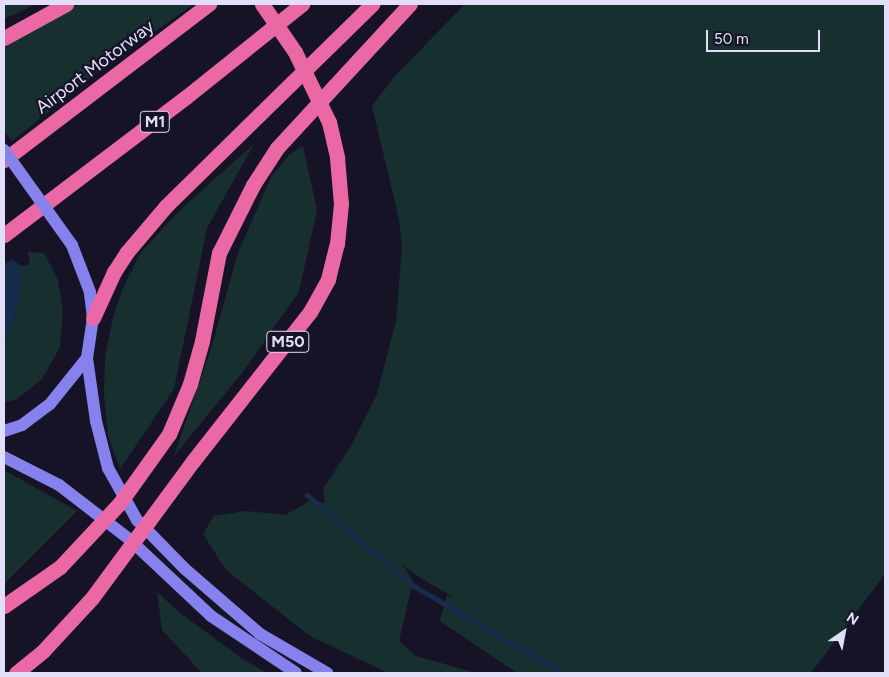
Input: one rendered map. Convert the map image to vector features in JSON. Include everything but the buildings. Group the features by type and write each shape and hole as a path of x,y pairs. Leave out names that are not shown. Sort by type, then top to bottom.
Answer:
{"highway":[{"path":"4,38 66,4"},
{"name":"Airport Motorway","path":"4,160 209,4"},
{"name":"M50","path":"16,673 43,651 92,598 193,461 310,312 328,279 337,244 341,204 337,158 329,122 295,52 275,20 262,4"},
{"name":"M1","path":"4,235 186,98 302,4"},
{"path":"93,318 114,272 127,252 166,206 372,4"},
{"path":"4,606 60,567 119,504 169,434 190,384 202,341 219,253 253,185 277,148 410,4"}],"main road":[{"path":"4,150 72,245 90,292 93,318 87,358 91,392 108,468 137,520 185,570 260,634 327,673"},
{"path":"4,431 22,425 50,404 87,358"},
{"path":"4,457 59,485 129,539 211,616 296,673"}],"green space":[{"path":"4,4 36,4 4,19"},
{"path":"80,4 194,4 103,68 12,141 4,130 4,45"},
{"path":"465,4 885,4 885,574 811,673 517,673 440,621 447,595 455,598 419,577 402,564 413,581 399,641 416,656 476,673 388,673 310,636 226,570 203,534 214,516 246,511 285,515 312,500 325,503 323,489 351,446 377,394 396,321 402,247 399,219 372,106 394,77"},
{"path":"254,144 207,228 174,389 120,469 108,436 104,394 105,357 113,317 124,286 141,252 182,208"},
{"path":"303,146 317,210 299,292 242,373 174,456 211,349 238,253 271,177 289,155"},
{"path":"28,252 44,253 58,280 63,310 60,347 42,379 17,399 4,403 4,340 15,317 21,287 21,266 30,264"},
{"path":"4,470 77,511 4,584"},
{"path":"157,592 180,613 240,657 266,673 202,673 162,630"}],"water":[{"path":"12,259 21,266 21,287 15,317 4,340 4,265"}],"waterway":[{"path":"307,495 414,586 563,673"}]}
